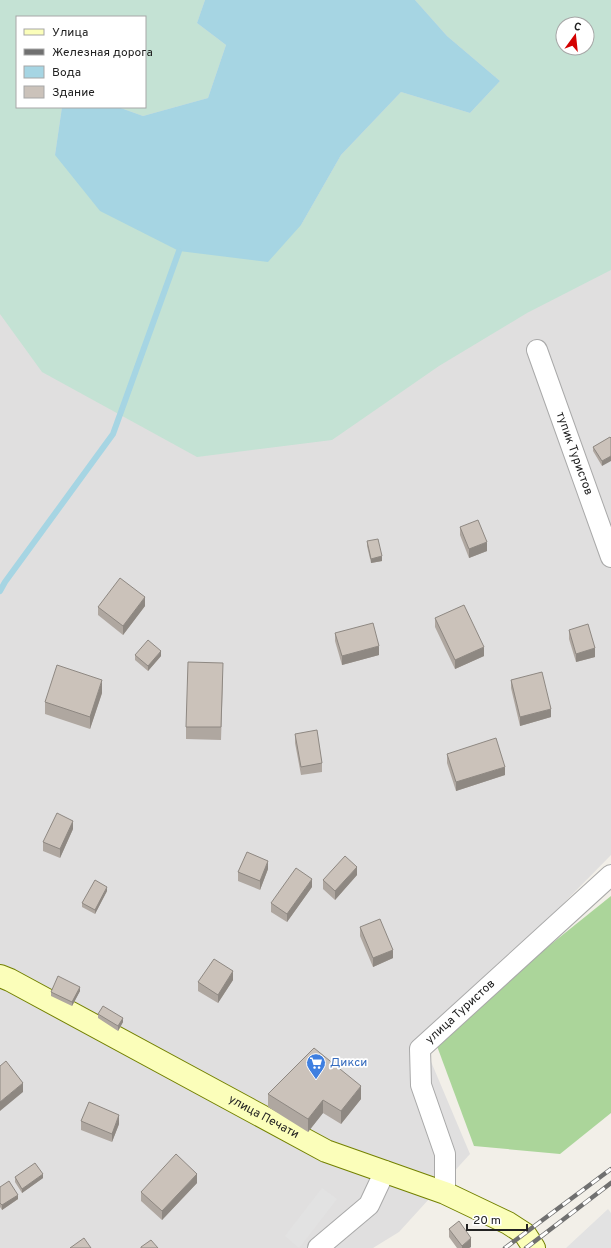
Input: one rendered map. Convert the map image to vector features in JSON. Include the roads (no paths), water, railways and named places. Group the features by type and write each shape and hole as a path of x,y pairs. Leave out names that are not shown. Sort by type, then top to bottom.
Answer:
{"street":[{"name":"тупик Туристов","path":"537,350 611,557"},
{"name":"улица Туристов","path":"445,1193 445,1154 421,1085 420,1049 611,875"},
{"name":"улица Печати","path":"3,981 326,1151 445,1193 508,1224 525,1234 533,1246"},
{"path":"318,1248 369,1205 385,1171"}],"water":[{"path":"205,0 415,0 447,36 500,81 470,113 401,92 341,155 301,225 268,262 179,251 100,211 55,155 62,108 121,108 143,116 208,98 226,45 197,23"}],"waterway":[{"path":"0,591 113,434 179,251"}],"railway":[{"path":"505,1248 611,1169"},
{"path":"526,1248 611,1183"}],"place":[{"name":"Дикси","path":"316,1080"}]}
